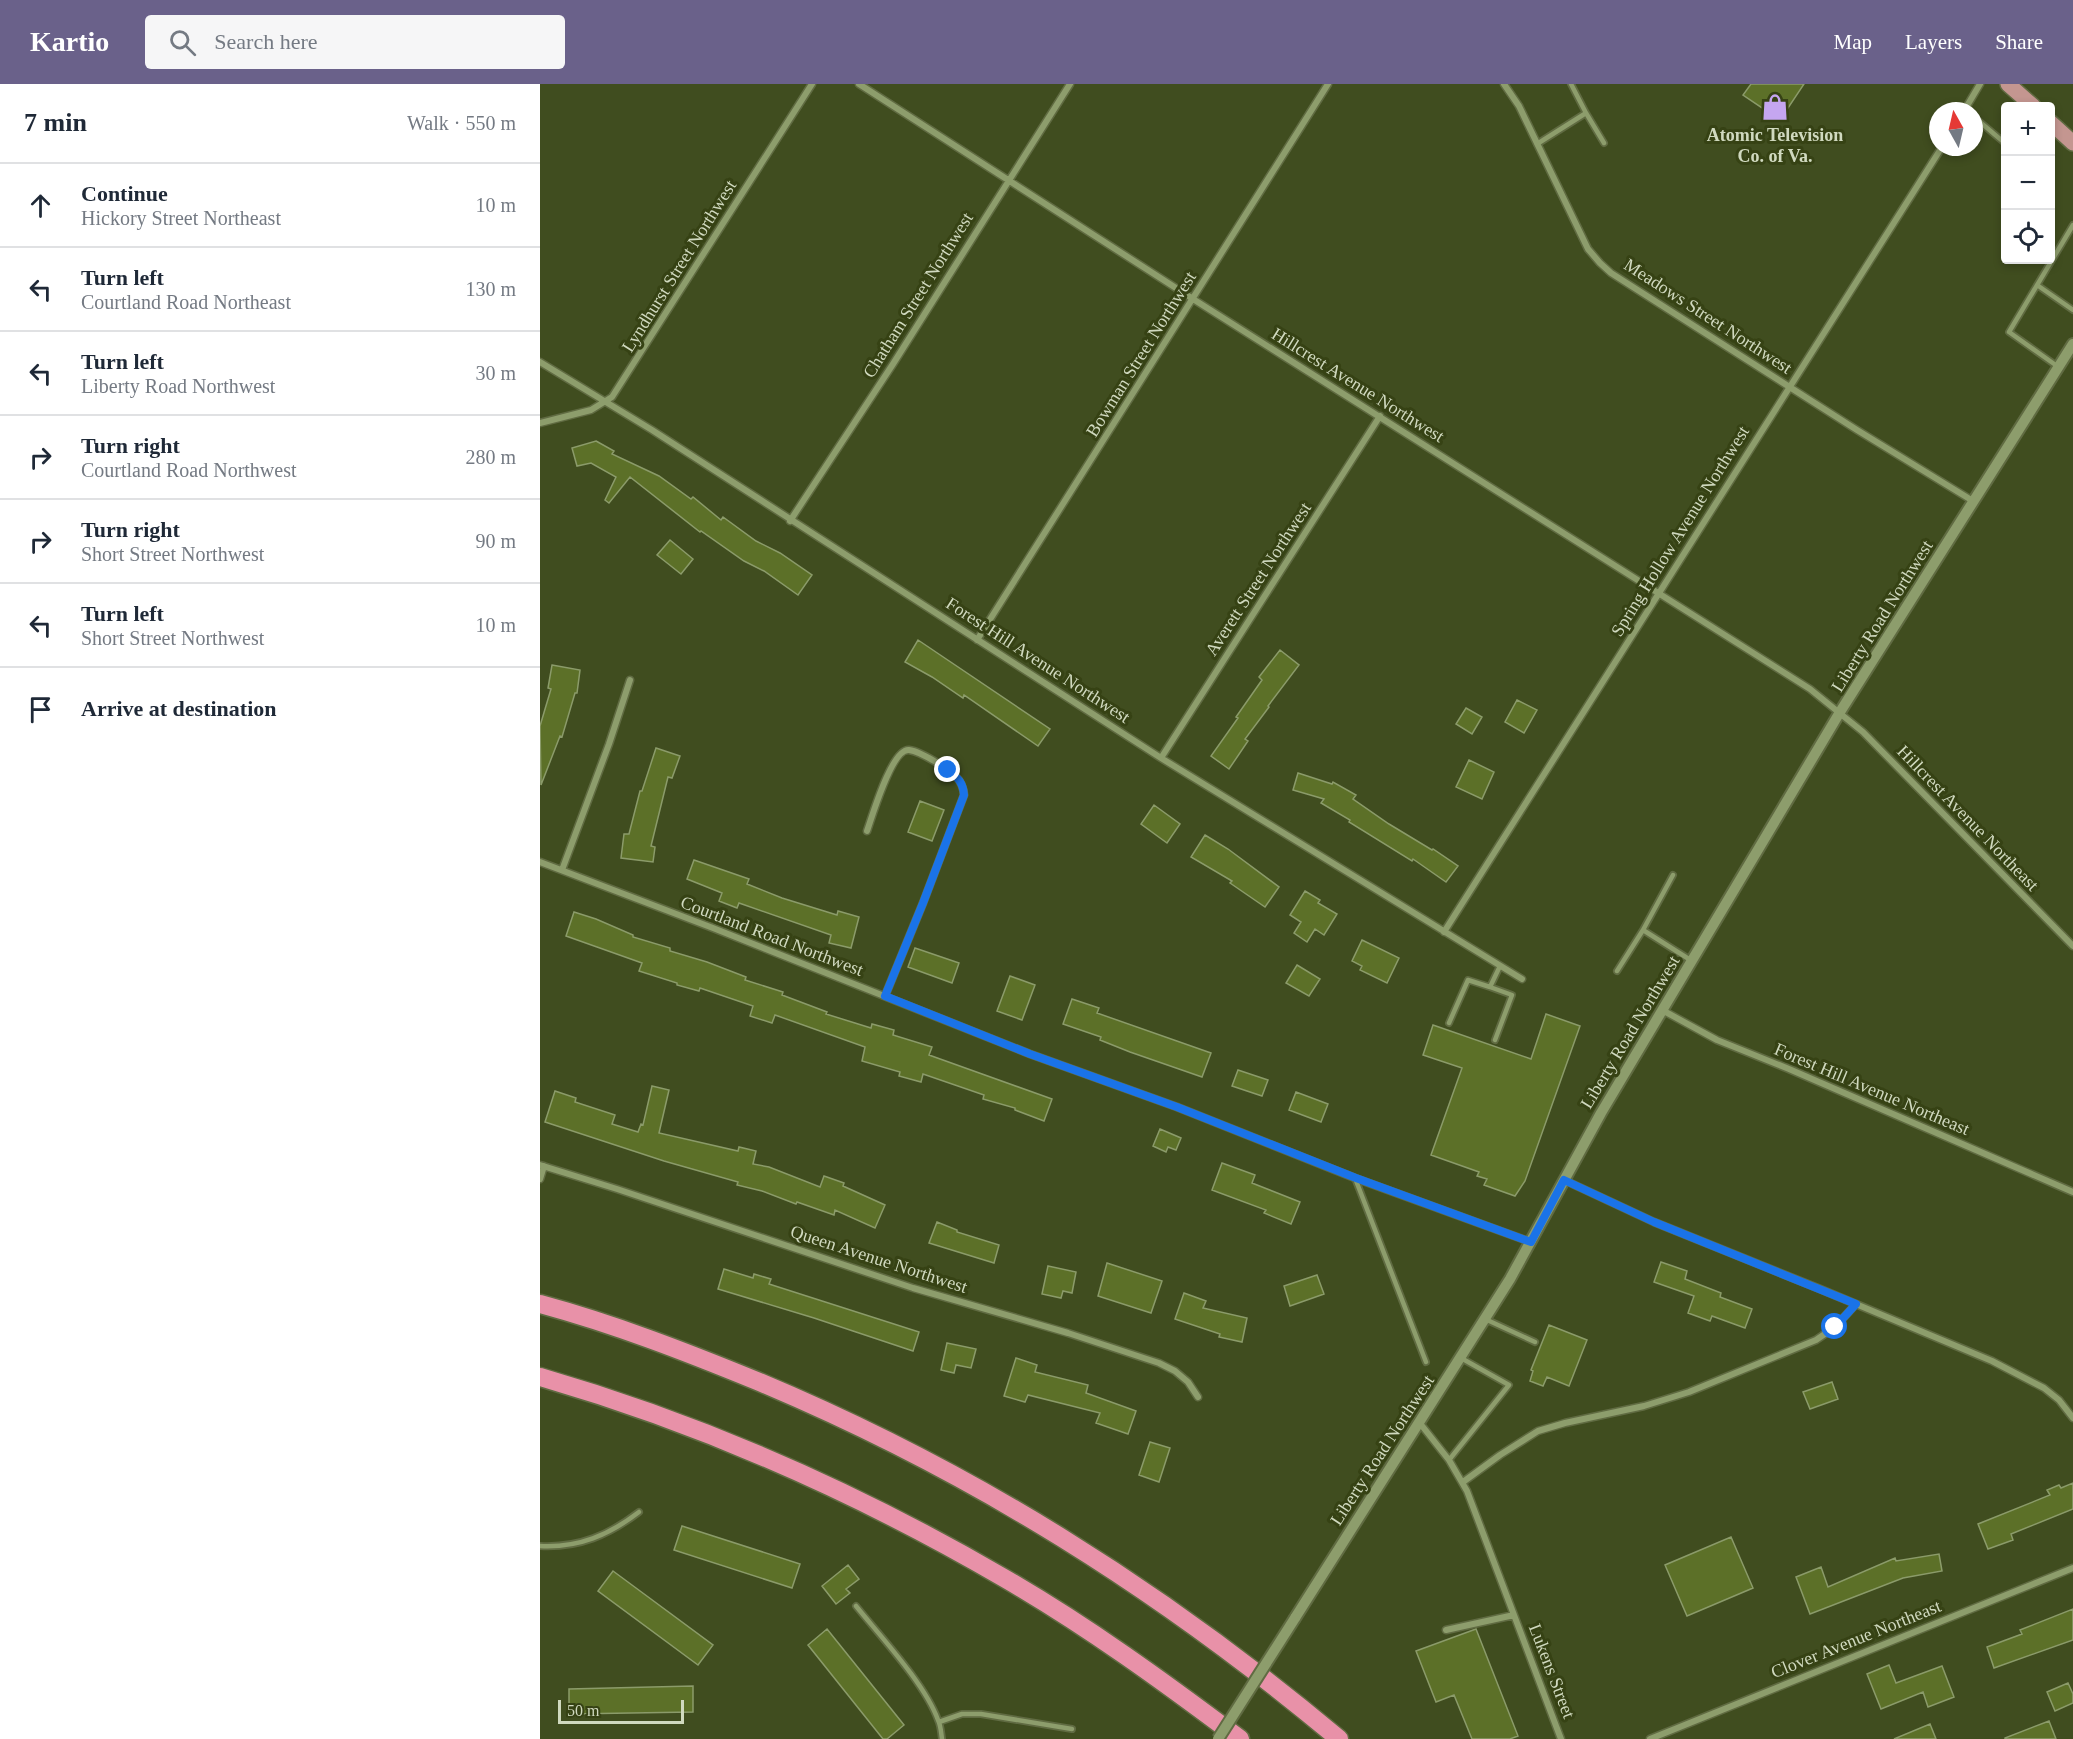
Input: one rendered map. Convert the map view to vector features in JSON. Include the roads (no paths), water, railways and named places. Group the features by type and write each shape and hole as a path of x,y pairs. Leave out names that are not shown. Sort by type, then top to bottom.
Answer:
{"highway":[{"path":"540,1304 604,1324 723,1367 866,1429 977,1486 1136,1584 1238,1657 1339,1739"},
{"path":"540,1377 723,1439 866,1504 997,1574 1060,1612 1165,1683 1240,1739"}],"main road":[{"path":"2008,84 2028,102"},
{"path":"2055,127 2073,143"}],"street":[{"name":"Lyndhurst Street Northwest","path":"540,423 591,410 605,403 618,390 812,84"},
{"name":"Hillcrest Avenue Northwest","path":"859,84 1193,299 1810,688 1840,712"},
{"name":"Chatham Street Northwest","path":"790,521 893,364 1070,84"},
{"name":"Bowman Street Northwest","path":"977,639 1328,84"},
{"name":"Meadows Street Northwest","path":"1504,84 1519,106 1588,249 1611,273 1857,430 1974,501"},
{"path":"1970,102 1980,84"},
{"name":"Spring Hollow Avenue Northwest","path":"1444,932 1936,156"},
{"name":"Liberty Road Northwest","path":"1218,1739 1485,1319 1531,1242 1601,1113 1840,712 2073,344"},
{"name":"Forest Hill Avenue Northwest","path":"540,362 660,435 790,521 1161,758 1522,979"},
{"name":"Averett Street Northwest","path":"1161,758 1380,416"},
{"path":"562,870 630,680"},
{"name":"Hillcrest Avenue Northeast","path":"1840,712 1863,732 2073,946"},
{"path":"867,831 880,793 897,757 902,752 908,750 929,759 959,778 964,795 885,996"},
{"name":"Courtland Road Northwest","path":"540,862 1030,1054 1177,1107 1356,1178 1531,1242"},
{"name":"Forest Hill Avenue Northeast","path":"1662,1010 1717,1040 2073,1192"},
{"path":"540,1179 542,1166"},
{"name":"Queen Avenue Northwest","path":"542,1166 629,1192 914,1288 1068,1333 1159,1364 1175,1371 1198,1397"},
{"path":"1564,1180 1654,1222 1992,1361 2044,1388 2059,1400 2073,1418"},
{"path":"1463,1482 1538,1431 1644,1406 1689,1392 1816,1340 1835,1327 1856,1304"},
{"name":"Lukens Street","path":"1419,1422 1463,1482 1561,1739"},
{"name":"Clover Avenue Northeast","path":"1650,1739 2073,1568"},
{"path":"1446,1630 1514,1615"}],"lane":[{"path":"1571,84 1604,143"},
{"path":"1537,144 1586,113"},
{"path":"1983,125 2001,140"},
{"path":"2058,367 2009,332 2073,225"},
{"path":"2037,285 2073,310"},
{"path":"1617,971 1673,875"},
{"path":"1643,930 1692,961"},
{"path":"1490,987 1500,966"},
{"path":"1449,1023 1468,980 1512,995 1495,1040"},
{"path":"1356,1178 1426,1362"},
{"path":"1485,1319 1535,1342"},
{"path":"1449,1460 1509,1385 1461,1358"},
{"path":"540,1546 559,1547 591,1540 621,1526 639,1512"},
{"path":"856,1606 914,1680 939,1722 942,1739"},
{"path":"939,1722 962,1714 981,1714 1072,1729"}],"place":[{"name":"Atomic Television Co. of Va.","path":"1775,107"}]}
